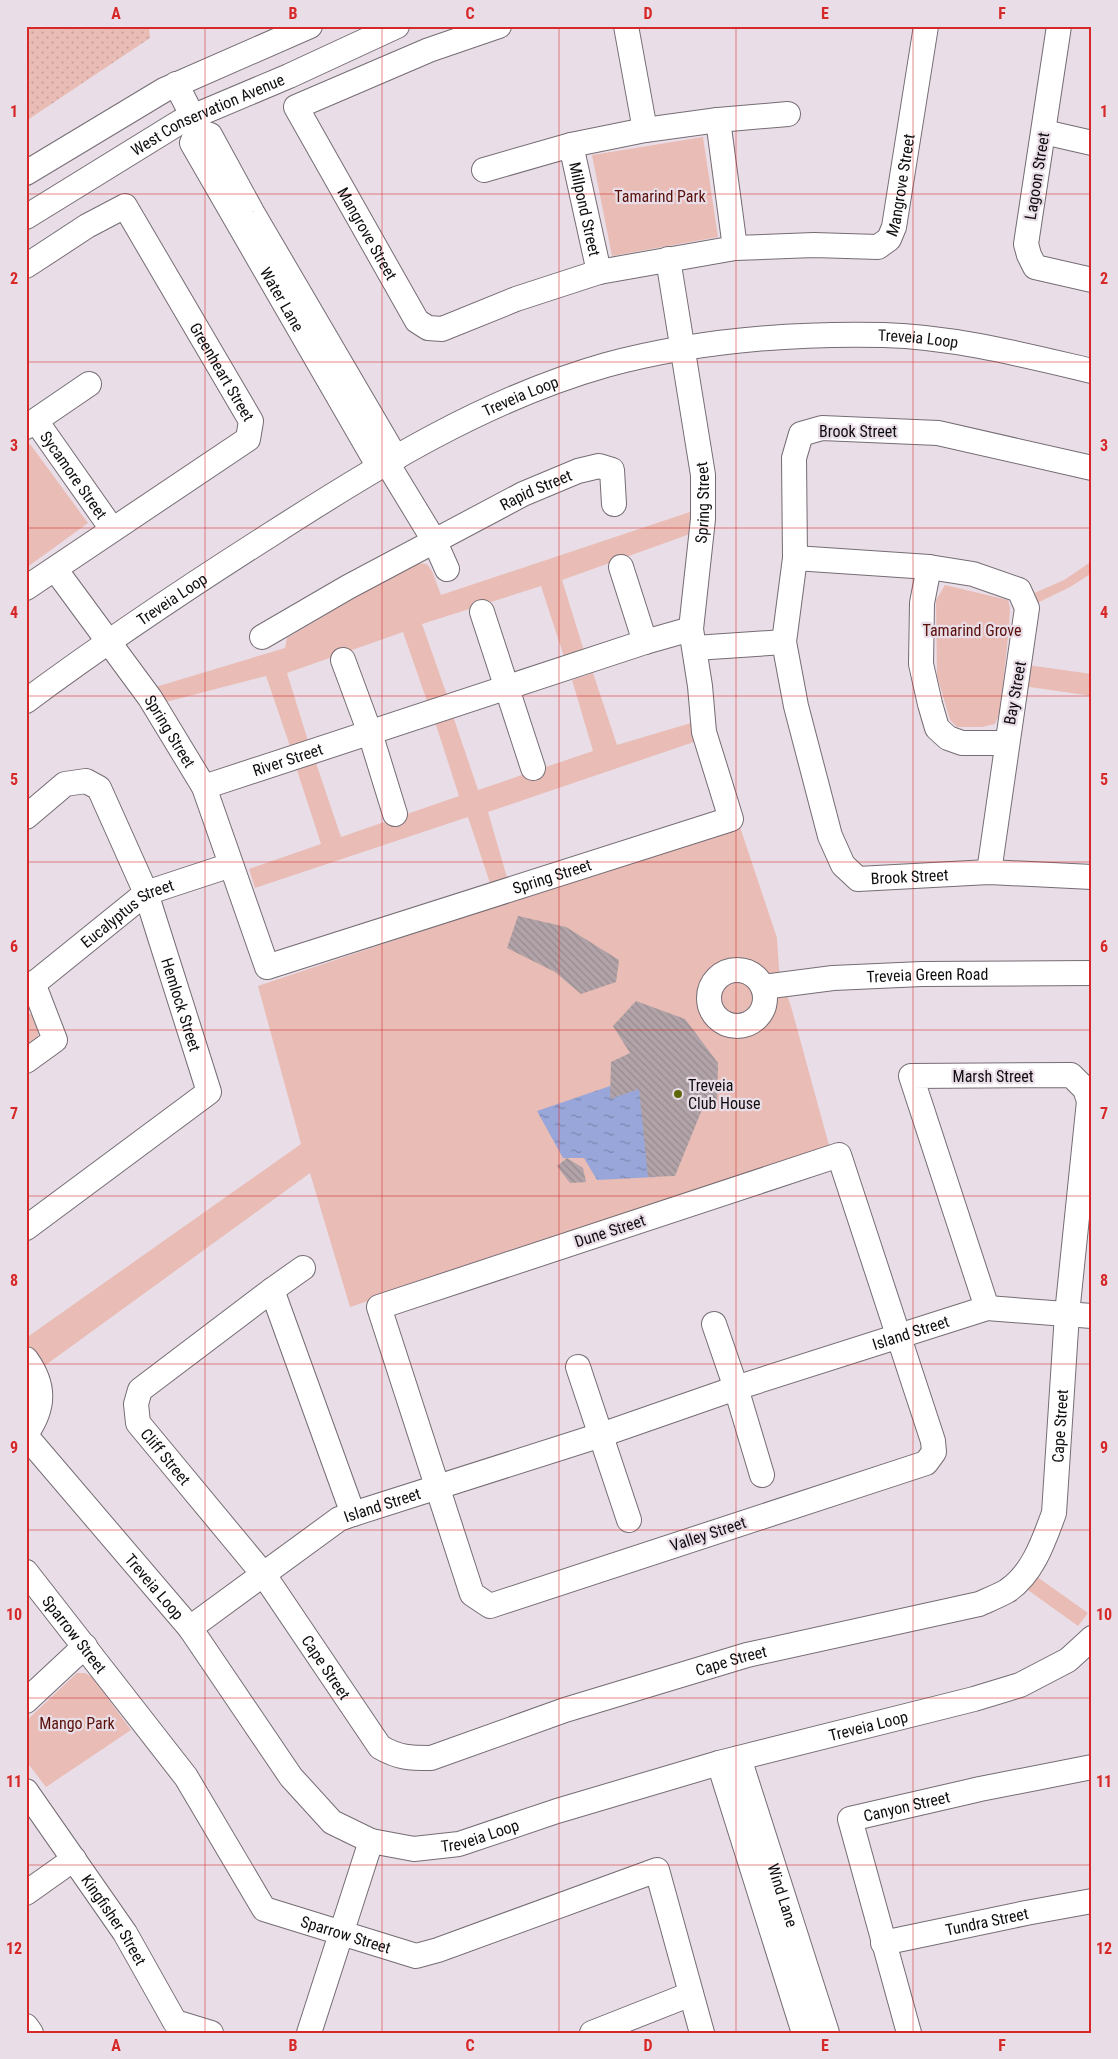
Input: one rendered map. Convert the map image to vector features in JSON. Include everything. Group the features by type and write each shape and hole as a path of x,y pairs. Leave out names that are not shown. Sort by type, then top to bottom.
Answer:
{"street":[{"path":"26,174 164,90 310,26"},
{"name":"West Conservation Avenue","path":"26,217 180,122 195,124 289,76 397,26"},
{"name":"Mangrove Street","path":"499,26 428,50 296,107 417,321 428,328 442,329 516,299 599,272 668,259 735,248 814,245 878,247 889,239 894,228 926,26"},
{"path":"626,26 645,130"},
{"name":"Lagoon Street","path":"1059,26 1026,244 1035,267 1092,280"},
{"name":"Water Lane","path":"176,84 195,124 192,143 387,463"},
{"name":"Millpond Street","path":"484,170 571,146 645,130 718,120 788,114"},
{"path":"718,120 735,248"},
{"path":"1044,132 1092,143"},
{"name":"Millpond Street","path":"571,146 599,272"},
{"name":"Greenheart Street","path":"26,266 87,226 125,206 251,421 248,439 26,588"},
{"path":"668,259 683,349"},
{"name":"Treveia Loop","path":"26,701 107,641 317,504 440,432 545,386 607,365 683,349 781,336 886,335 951,342 1025,355 1092,371"},
{"name":"Spring Street","path":"107,641 150,698 204,787 267,968 731,819 704,732 693,638 703,518 703,475 683,349"},
{"name":"Sycamore Street","path":"89,384 31,424 112,529"},
{"name":"Brook Street","path":"1092,468 938,433 822,428 801,434 794,458 795,558 784,642 796,706 830,836 843,865 858,879 989,872 1092,877"},
{"path":"387,463 435,542 447,569"},
{"name":"Rapid Street","path":"262,637 348,587 523,494 578,471 599,466 612,470 614,504"},
{"name":"Bay Street","path":"795,558 928,567 973,574 1020,590 1027,608 1020,664 1006,743 989,872"},
{"path":"621,567 645,642"},
{"name":"Bay Street","path":"928,567 922,603 921,664 937,728 948,738 962,743 1006,743"},
{"path":"55,569 107,641"},
{"path":"482,612 533,768"},
{"path":"693,638 784,642"},
{"name":"River Street","path":"204,787 507,689 645,642 693,638"},
{"path":"343,660 370,733 395,814"},
{"name":"Hemlock Street","path":"26,818 65,784 86,781 99,788 146,893 209,1092 26,1228"},
{"name":"Eucalyptus Street","path":"26,1061 55,1040 30,986 146,893 231,865"},
{"name":"Treveia Green Road","path":"1092,973 922,974 833,978 764,993 920,985 1092,985"},
{"name":"Marsh Street","path":"987,1308 911,1076 1071,1075 1085,1089 1089,1101 1067,1314"},
{"name":"Dune Street","path":"436,1487 379,1307 839,1155 898,1336"},
{"name":"Cliff Street","path":"264,1575 138,1422 136,1404 140,1390 303,1268"},
{"path":"272,1290 353,1514"},
{"name":"Island Street","path":"190,1628 339,1519 353,1514 987,1308 1092,1316"},
{"name":"Cape Street","path":"264,1575 380,1747 395,1756 409,1758 431,1758 566,1710 747,1656 979,1604 1008,1590 1028,1571 1044,1542 1054,1513 1067,1314"},
{"path":"714,1324 736,1388 762,1475"},
{"name":"Valley Street","path":"436,1487 472,1594 490,1606 926,1463 934,1452 933,1441 898,1336"},
{"path":"26,1359 35,1372 40,1388 40,1405 35,1421 26,1435"},
{"path":"578,1367 629,1520"},
{"name":"Treveia Loop","path":"26,1435 190,1628 291,1777 332,1822 371,1841 414,1849 459,1844 557,1810 729,1761 974,1699 1020,1685 1068,1660 1092,1638"},
{"name":"Sparrow Street","path":"26,1572 186,1778 264,1909 416,1956 447,1947 657,1870 702,2033"},
{"path":"26,1701 85,1646"},
{"name":"Wind Lane","path":"729,1761 804,2033"},
{"name":"Wind Lane","path":"729,1761 827,2033"},
{"name":"Canyon Street","path":"909,2033 850,1819 980,1789 1092,1767"},
{"name":"Kingfisher Street","path":"26,1791 126,1933 175,2022 211,2033"},
{"path":"309,2033 371,1841"},
{"path":"26,1893 74,1859"},
{"name":"Tundra Street","path":"883,1943 1092,1901"},
{"path":"592,2033 691,1994"},
{"path":"26,2026 31,2033"}],"green space":[{"path":"26,26 149,26 150,38 26,121"},
{"name":"Tamarind Park","path":"703,137 718,237 612,256 592,155"},
{"path":"30,444 88,523 26,568 26,447"},
{"path":"690,512 690,534 562,580 585,654 565,660 541,586 422,624 448,698 428,704 403,632 287,673 309,744 291,749 266,676 158,704 149,689 285,648 287,638 413,563 427,564 432,571 441,595"},
{"path":"1092,561 1092,573 1070,587 1027,608 1023,598 1064,580"},
{"name":"Tamarind Grove","path":"945,585 1008,600 1010,608 1009,628 1000,712 995,724 982,727 957,727 950,720 937,676 936,600"},
{"path":"1020,664 1092,674 1092,696 1016,685"},
{"path":"593,673 617,745 691,723 694,742 488,812 508,881 491,886 468,817 255,888 249,869 321,844 296,767 315,760 341,837 459,796 435,722 453,716 478,790 593,751 572,680"},
{"path":"739,824 777,938 779,969 830,1149 350,1307 310,1173 36,1372 26,1357 26,1338 301,1144 258,986"},
{"path":"26,1013 34,1015 39,1026 38,1038 26,1047"},
{"path":"1033,1574 1088,1613 1078,1626 1021,1585"},
{"name":"Mango Park","path":"77,1673 85,1673 92,1677 131,1730 46,1787 26,1761 26,1721"}],"water":[{"path":"648,1084 656,1177 597,1180 584,1158 563,1158 537,1111 613,1085"}],"building":[{"path":"518,916 566,927 619,960 616,982 581,994 555,972 507,948"},
{"name":"Treveia Club House","path":"636,1001 685,1019 718,1063 717,1107 703,1107 675,1176 648,1177 639,1089 610,1099 611,1062 630,1053 613,1026"},
{"path":"567,1158 583,1168 586,1182 570,1183 557,1166"}],"place":[{"name":"Treveia Club House","path":"678,1094"}]}
